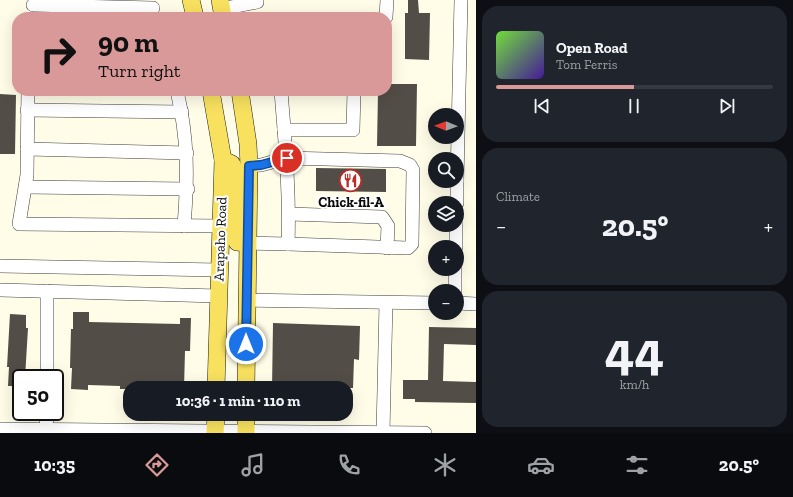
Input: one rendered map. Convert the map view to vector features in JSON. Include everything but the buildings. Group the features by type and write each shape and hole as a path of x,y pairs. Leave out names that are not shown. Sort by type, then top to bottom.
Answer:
{"main road":[{"path":"191,0 194,12"},
{"name":"Arapaho Road","path":"212,96 223,160 216,381"},
{"name":"Arapaho Road","path":"241,96 247,137 249,166 246,381"},
{"path":"223,160 232,164 236,177 235,238 237,242 247,243"},
{"path":"246,421 246,432"}],"street":[{"path":"221,8 257,2 257,0"},
{"path":"386,12 387,0"},
{"path":"458,152 461,0"},
{"path":"33,7 154,8"},
{"path":"28,96 26,187 19,224 221,226"},
{"path":"177,96 182,112 187,153 188,189 184,226"},
{"path":"281,96 290,214 288,244"},
{"path":"284,130 353,130 354,96"},
{"path":"28,110 182,112"},
{"path":"27,149 187,153"},
{"path":"247,243 387,248 408,248 412,244 413,170 410,164 400,161 287,158 261,165 249,166"},
{"path":"26,187 188,189"},
{"path":"290,214 382,217 388,226 387,248"},
{"path":"0,266 219,270"},
{"path":"0,290 218,296"},
{"path":"47,291 47,369"},
{"path":"246,300 428,303"},
{"path":"383,432 386,303"},
{"path":"464,303 476,304"},
{"path":"46,421 46,429"},
{"path":"0,429 215,426 246,432 425,433"}],"place":[{"name":"Chick-fil-A","path":"351,180"}],"route":[{"path":"246,344 249,166 261,165 287,158"}]}
